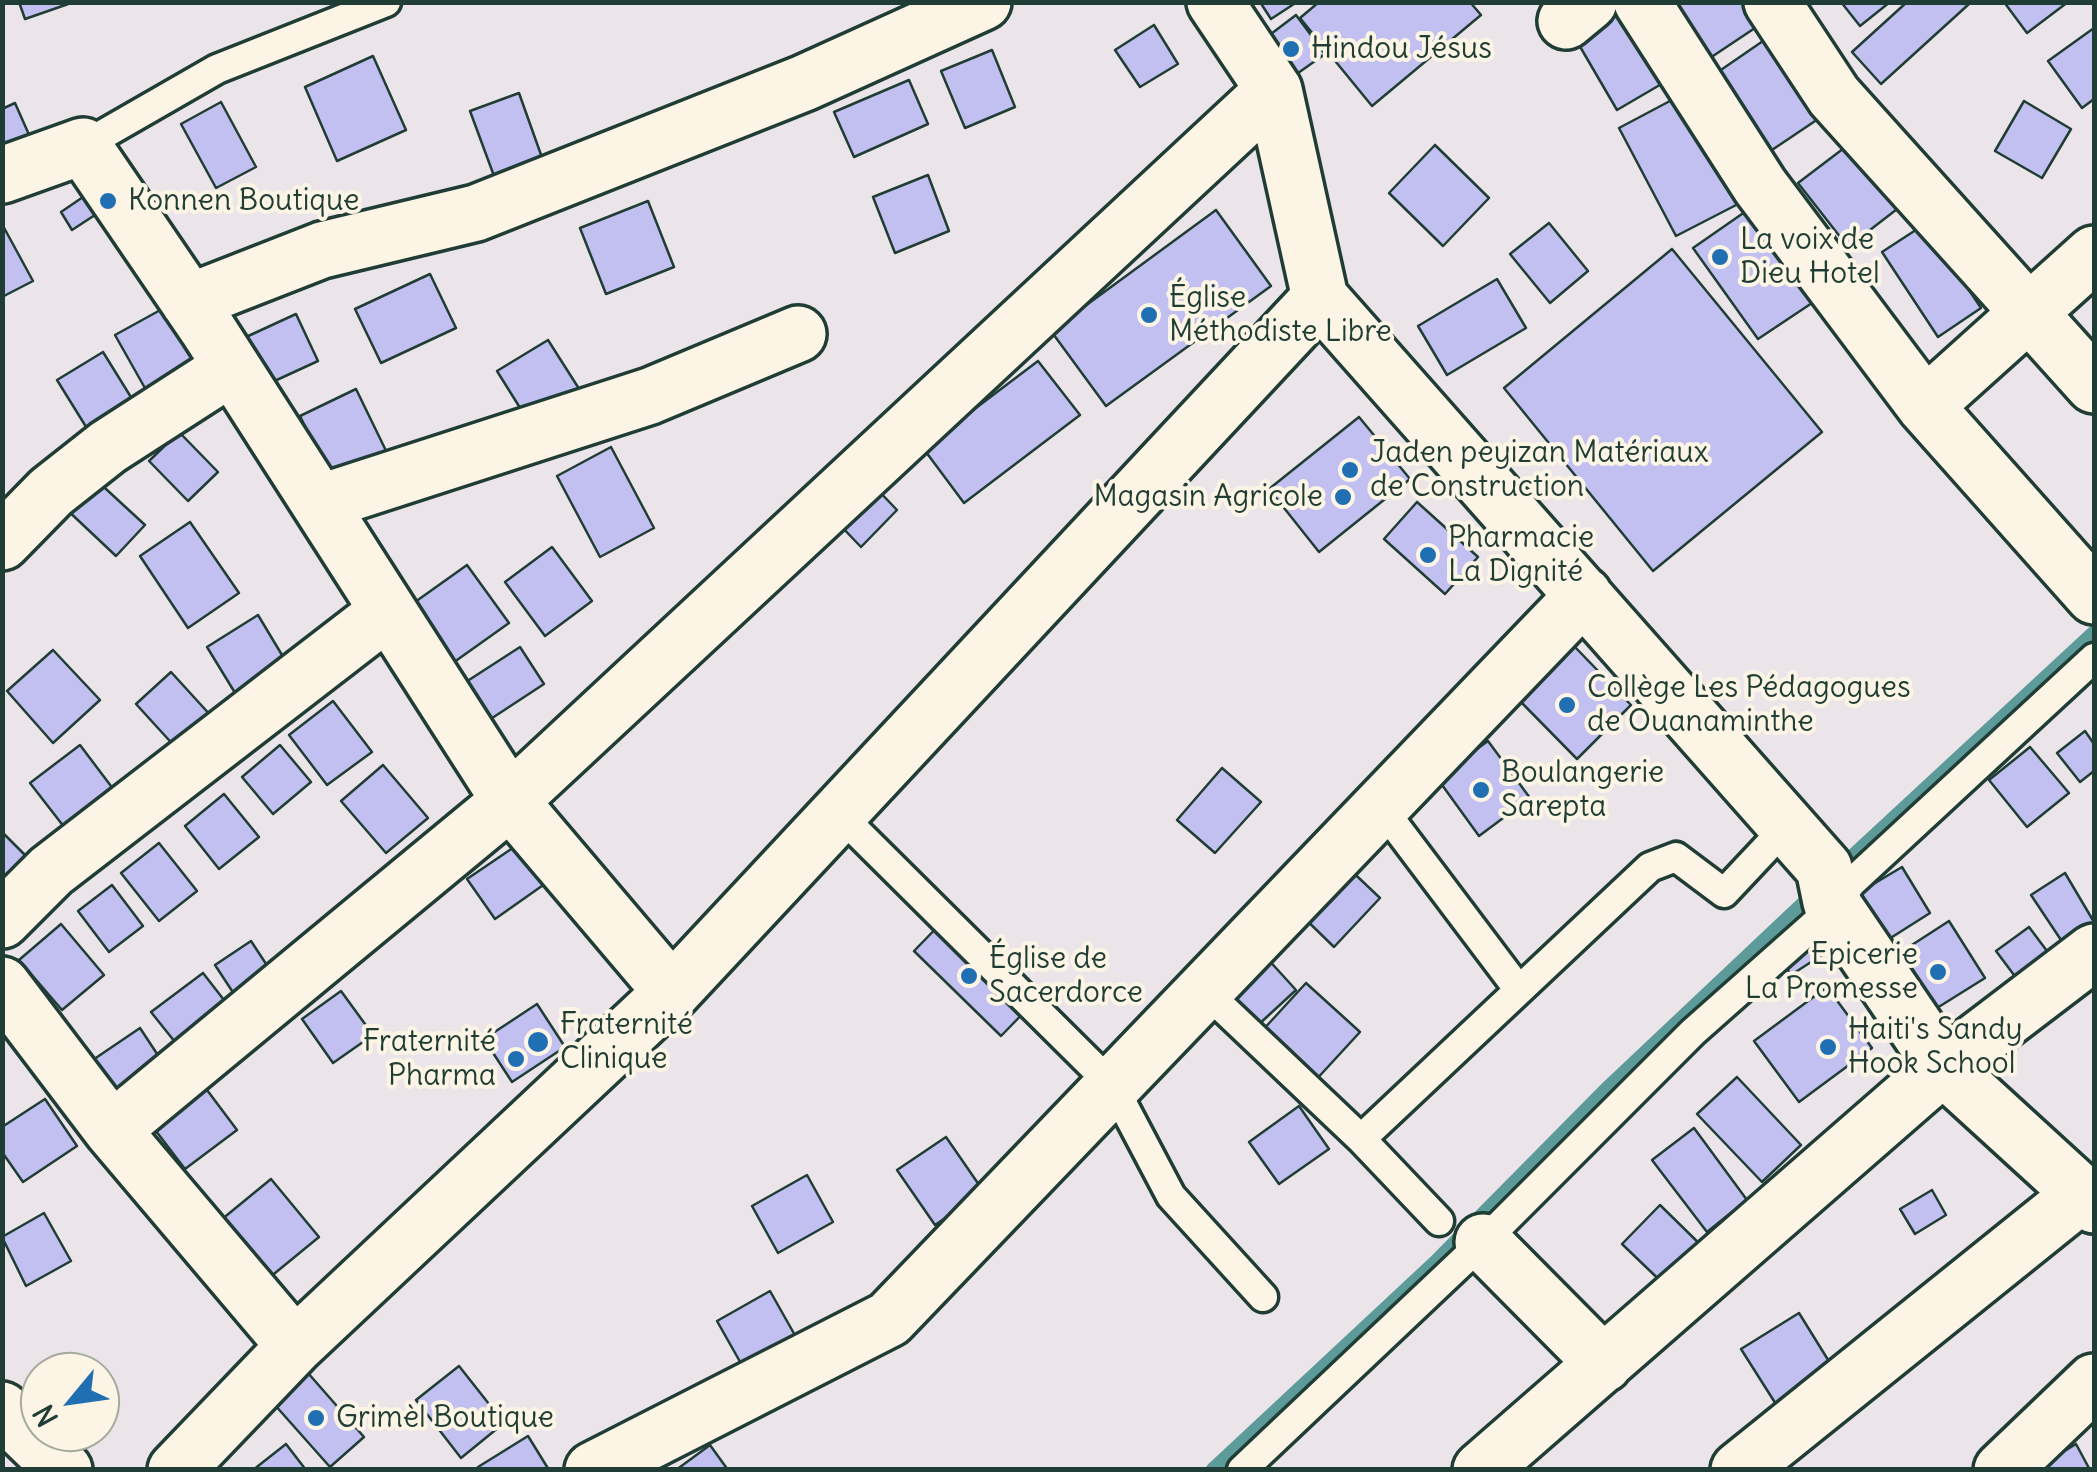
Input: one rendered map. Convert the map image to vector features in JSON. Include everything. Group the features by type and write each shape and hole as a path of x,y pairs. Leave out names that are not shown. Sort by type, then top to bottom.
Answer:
{"street":[{"path":"189,302 322,250 476,213 804,83 983,2"},
{"path":"1215,2 1274,90 1320,298 1787,826 1943,1067 2088,1200 1740,1470"},
{"path":"1642,2 1760,186 1925,406 2094,596"},
{"path":"1772,2 1834,96 2094,385"},
{"path":"112,1130 510,802 1274,90"},
{"path":"2,175 83,146 232,367 510,802 672,992"},
{"path":"1925,406 2094,254"},
{"path":"176,1470 295,1346 672,992 1320,298"},
{"path":"319,503 650,396 798,334"},
{"path":"2,542 50,492 108,447 232,367"},
{"path":"609,1466 890,1319 1584,595"},
{"path":"2,920 51,871 388,611"},
{"path":"1486,1468 1943,1067 2094,952"},
{"path":"2,985 112,1130 295,1346"},
{"path":"1461,1231 1604,1364"},
{"path":"2002,1470 2094,1382"},
{"path":"2,1410 64,1470"}],"lane":[{"path":"83,146 218,69 386,2"},
{"path":"1242,1470 1461,1231 1692,1032 1830,892 1850,884 2094,658"},
{"path":"1381,807 1519,990"},
{"path":"837,812 1113,1086 1171,1196 1263,1296"},
{"path":"1362,1139 1650,867 1676,857 1724,893 1787,826"},
{"path":"1205,990 1461,1231"}],"building":[{"path":"19,2 74,2 25,19"},
{"path":"1260,2 1297,2 1271,19"},
{"path":"1319,2 1470,2 1481,15 1372,106 1300,18"},
{"path":"1608,2 1625,2 1670,79 1617,110 1568,26"},
{"path":"1672,2 1760,2 1770,18 1710,58"},
{"path":"1841,2 1890,2 1860,26"},
{"path":"1907,2 1969,4 1881,84 1852,52"},
{"path":"2004,2 2068,2 2027,33"},
{"path":"1296,15 1325,54 1291,78 1263,40"},
{"path":"1154,25 1178,64 1140,87 1115,50"},
{"path":"2094,28 2094,99 2082,108 2048,61"},
{"path":"1779,30 1833,109 1769,152 1715,74"},
{"path":"992,50 1015,107 965,128 941,71"},
{"path":"373,56 406,130 337,161 305,87"},
{"path":"909,80 928,124 854,157 834,112"},
{"path":"519,93 545,166 497,184 470,111"},
{"path":"1685,93 1742,202 1676,236 1619,128"},
{"path":"2024,101 2071,129 2042,178 1995,151"},
{"path":"221,102 256,167 216,188 181,124"},
{"path":"15,103 34,146 2,160 2,109"},
{"path":"1852,142 1901,206 1848,247 1798,183"},
{"path":"1435,145 1489,198 1443,246 1389,193"},
{"path":"928,175 949,231 895,253 873,197"},
{"path":"83,197 95,215 72,230 61,212"},
{"path":"648,201 674,267 606,294 580,228"},
{"path":"1752,207 1815,301 1758,339 1693,248"},
{"path":"1216,210 1271,286 1106,406 1051,331"},
{"path":"1549,223 1588,271 1550,303 1510,254"},
{"path":"2,224 33,281 2,297"},
{"path":"1925,224 1981,308 1938,337 1882,252"},
{"path":"1672,249 1822,432 1653,571 1504,388"},
{"path":"430,274 456,328 381,363 355,309"},
{"path":"1497,279 1526,328 1447,375 1418,326"},
{"path":"164,308 199,370 150,397 115,335"},
{"path":"296,314 318,361 255,390 233,343"},
{"path":"548,340 583,395 532,427 497,371"},
{"path":"103,352 134,402 88,430 57,380"},
{"path":"1038,361 1080,415 964,503 923,448"},
{"path":"356,389 391,461 335,489 300,416"},
{"path":"1359,417 1410,479 1319,552 1269,489"},
{"path":"179,432 218,472 188,501 149,461"},
{"path":"611,447 654,528 600,557 557,476"},
{"path":"93,477 145,525 116,556 64,507"},
{"path":"875,487 897,510 861,547 838,523"},
{"path":"1417,502 1478,557 1445,594 1384,539"},
{"path":"190,522 239,593 188,628 140,556"},
{"path":"552,547 592,601 545,636 505,582"},
{"path":"467,565 509,623 450,665 408,607"},
{"path":"258,615 291,670 240,701 207,647"},
{"path":"1574,646 1631,705 1577,759 1520,701"},
{"path":"520,647 544,684 480,726 455,689"},
{"path":"53,650 100,700 53,743 7,691"},
{"path":"171,672 213,718 178,750 136,704"},
{"path":"333,701 372,752 327,785 289,735"},
{"path":"2085,731 2094,744 2094,771 2080,782 2057,753"},
{"path":"1488,741 1530,798 1479,836 1437,778"},
{"path":"80,745 117,794 68,832 30,783"},
{"path":"280,745 311,782 273,814 242,777"},
{"path":"2030,747 2069,793 2027,827 1989,780"},
{"path":"383,765 428,818 386,853 341,801"},
{"path":"1222,768 1261,802 1215,853 1177,820"},
{"path":"224,794 259,837 219,869 185,826"},
{"path":"2,832 37,867 2,901"},
{"path":"523,841 549,881 495,919 467,879"},
{"path":"159,843 197,891 159,921 121,873"},
{"path":"1340,860 1380,898 1334,947 1294,908"},
{"path":"1902,867 1930,913 1889,939 1860,892"},
{"path":"2065,873 2094,922 2063,943 2031,895"},
{"path":"112,885 143,926 109,952 78,911"},
{"path":"948,916 1035,1001 1001,1036 914,951"},
{"path":"1949,921 1985,978 1937,1008 1901,952"},
{"path":"61,924 104,975 62,1010 19,960"},
{"path":"2029,927 2053,959 2020,983 1996,951"},
{"path":"1819,937 1828,951 1791,975 1782,961"},
{"path":"251,941 276,979 240,1003 215,965"},
{"path":"1255,945 1296,990 1257,1026 1215,981"},
{"path":"203,973 238,1018 187,1057 151,1012"},
{"path":"1306,983 1360,1032 1314,1082 1261,1032"},
{"path":"1827,987 1872,1048 1799,1102 1754,1041"},
{"path":"341,991 373,1035 333,1063 302,1019"},
{"path":"537,1004 565,1047 512,1082 484,1039"},
{"path":"140,1028 171,1075 112,1115 81,1068"},
{"path":"1737,1077 1801,1145 1762,1182 1697,1114"},
{"path":"198,1078 237,1130 185,1169 146,1118"},
{"path":"45,1099 77,1146 23,1182 2,1152 2,1127"},
{"path":"1299,1106 1329,1149 1279,1184 1249,1142"},
{"path":"1694,1128 1747,1200 1707,1232 1652,1160"},
{"path":"946,1137 984,1192 935,1225 897,1170"},
{"path":"807,1175 833,1222 778,1253 752,1206"},
{"path":"271,1179 319,1237 269,1278 221,1220"},
{"path":"1932,1190 1946,1215 1915,1234 1900,1209"},
{"path":"1660,1205 1710,1254 1673,1293 1622,1244"},
{"path":"44,1213 71,1261 26,1286 2,1237"},
{"path":"770,1291 805,1353 752,1383 717,1321"},
{"path":"1799,1313 1843,1384 1786,1420 1741,1349"},
{"path":"459,1366 504,1423 461,1458 416,1400"},
{"path":"308,1373 364,1437 330,1467 274,1404"},
{"path":"528,1436 549,1470 478,1467"},
{"path":"286,1444 306,1470 253,1470"},
{"path":"2076,1444 2090,1470 2042,1470 2040,1466"},
{"path":"710,1445 728,1470 676,1470"}],"waterway":[{"path":"1837,871 2094,633"},
{"path":"1213,1470 1435,1263 1606,1090 1817,891"}],"place":[{"name":"Hindou Jésus","path":"1291,49"},
{"name":"Konnen Boutique","path":"108,201"},
{"name":"La voix de Dieu Hotel","path":"1720,257"},
{"name":"Église Méthodiste Libre","path":"1149,315"},
{"name":"Jaden peyizan Matériaux de Construction","path":"1350,470"},
{"name":"Magasin Agricole","path":"1343,497"},
{"name":"Pharmacie La Dignité","path":"1428,555"},
{"name":"Collège Les Pédagogues de Ouanaminthe","path":"1567,705"},
{"name":"Boulangerie Sarepta","path":"1481,790"},
{"name":"Epicerie La Promesse","path":"1938,972"},
{"name":"Église de Sacerdorce","path":"969,976"},
{"name":"Fraternité Clinique","path":"538,1042"},
{"name":"Haiti's Sandy Hook School","path":"1828,1047"},
{"name":"Fraternité Pharma","path":"516,1059"},
{"name":"Grimèl Boutique","path":"316,1418"}]}
